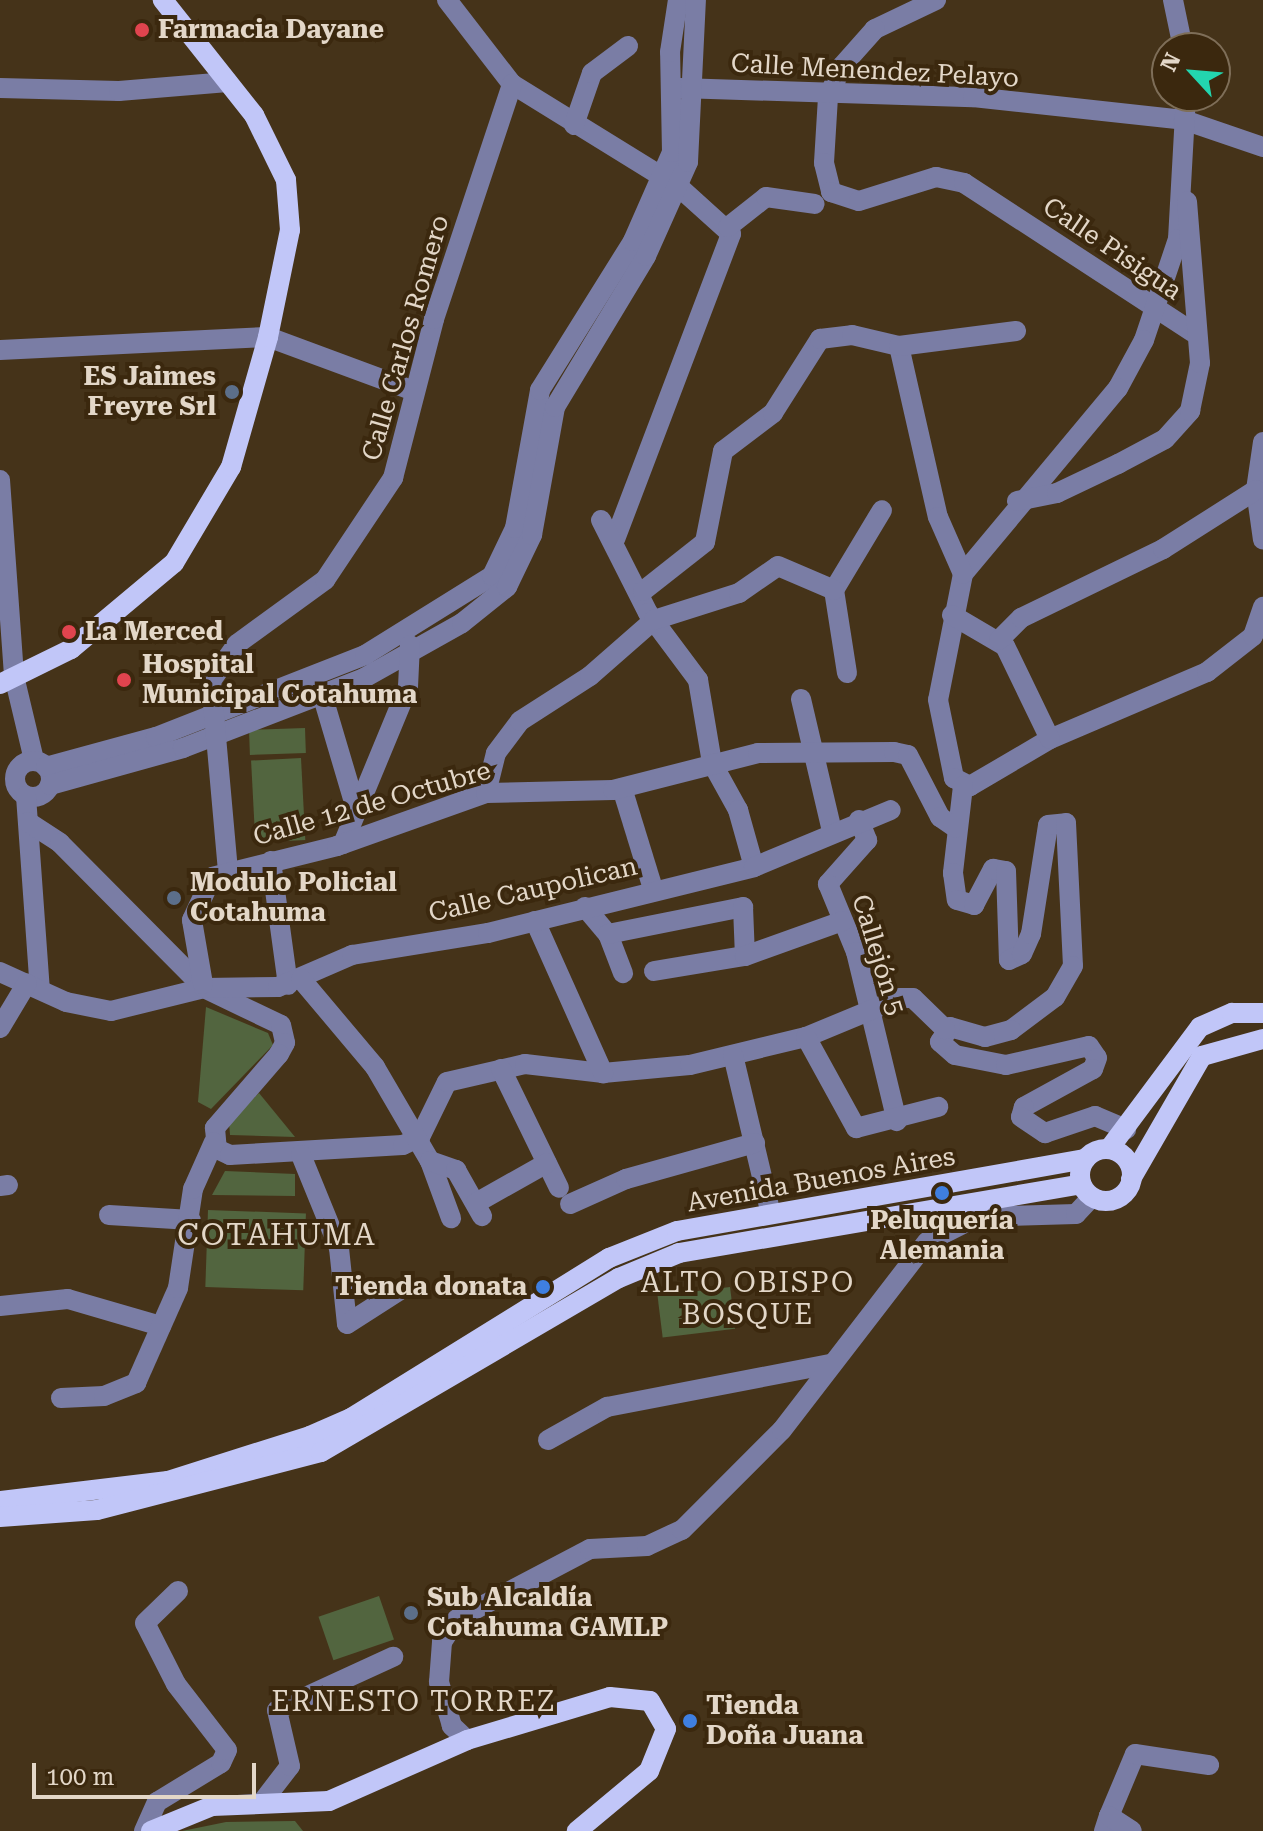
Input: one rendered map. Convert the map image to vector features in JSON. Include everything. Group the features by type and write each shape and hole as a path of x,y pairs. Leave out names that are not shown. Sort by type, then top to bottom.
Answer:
{"main road":[{"path":"7,680 71,649 174,563 231,467 268,337 291,208 273,147 228,82 163,0"},
{"path":"1263,1013 1232,1013 1200,1027 1109,1149 1086,1159 1087,1191 1116,1199 1131,1179 1202,1056 1221,1045 1263,1039"},
{"path":"1109,1149 1124,1156 1131,1179"},
{"name":"Avenida Buenos Aires","path":"0,1501 168,1481 310,1436 351,1418 609,1258 677,1231 1086,1159"},
{"name":"Avenida Buenos Aires","path":"0,1517 97,1510 321,1452 619,1278 679,1253 1087,1191"},
{"path":"151,1831 196,1810 263,1801 329,1801 467,1740 610,1697 642,1697 657,1706 666,1737 649,1771 577,1831"}],"street":[{"path":"447,0 512,84 671,182 728,227 731,243 684,373 615,539"},
{"path":"678,0 682,88"},
{"path":"24,775 322,694 411,655 488,604 519,569 555,407 626,292 671,182 673,138 696,0"},
{"path":"828,97 859,40 936,0"},
{"path":"1173,0 1180,32"},
{"path":"574,125 592,73 628,46"},
{"path":"0,88 119,91 228,82"},
{"name":"Calle Carlos Romero","path":"228,871 211,681 223,658 325,580 376,511 404,448 414,391 512,84"},
{"name":"Calle Menendez Pelayo","path":"682,88 828,97 973,97 1184,120 1263,147"},
{"name":"Calle Pisigua","path":"828,97 824,163 836,197 870,199 936,177 964,183 1193,332 1198,391 1181,425 1057,493 1017,501"},
{"path":"415,1142 447,1082 525,1064 603,1073 733,1055 806,1037 868,1008 913,998 945,1029 985,1037 1034,1014 1066,982 1077,924 1066,823 1048,825 1031,934 1012,960 1003,950 1011,910 1006,871 993,869 977,902 962,905 953,873 963,786 947,763 938,700 952,615 963,574 1017,501 1118,388 1157,311 1174,259 1183,191 1185,112"},
{"path":"213,726 408,633 480,588 502,563 540,390 671,182"},
{"path":"1183,191 1193,227 1193,332"},
{"path":"728,227 766,197 815,204"},
{"path":"643,591 705,542 723,451 773,413 820,339 852,335 899,346 1016,331"},
{"path":"0,350 268,337 414,391"},
{"path":"899,346 938,517 963,574"},
{"path":"1262,447 1256,490 1263,540"},
{"path":"0,480 7,680 24,775 34,986 0,1028"},
{"path":"999,640 1021,618 1163,549 1256,490"},
{"path":"847,673 834,590 882,510"},
{"path":"601,520 643,591 654,620 698,680 712,763 738,810 754,867"},
{"path":"486,793 496,753 513,729 654,620 739,593 778,566 834,590"},
{"path":"963,786 1050,739 1207,672 1253,636 1263,607"},
{"path":"952,615 999,640 1050,739"},
{"path":"343,844 354,802 408,687 411,655 408,633"},
{"path":"322,694 354,802"},
{"path":"801,699 832,831"},
{"name":"Calle 12 de Octubre","path":"204,988 192,920 203,884 228,871 343,844 486,793 622,788 712,763 812,751 908,755 940,817 956,828"},
{"path":"622,788 653,889"},
{"name":"Calle Caupolican","path":"0,972 111,1011 204,988 295,982 352,955 535,921 653,889 754,867 798,853 832,831 891,810"},
{"name":"Callejón 5","path":"859,820 867,840 828,884 843,921 897,1121"},
{"path":"28,822 60,843 204,988 269,1016 285,1043 218,1121 214,1142 193,1189 182,1274 136,1383 104,1396 61,1398"},
{"path":"271,861 295,982 375,1067 415,1142 430,1161 451,1218"},
{"path":"585,907 608,934 623,973"},
{"path":"608,934 743,907 745,956"},
{"path":"535,921 603,1073"},
{"path":"654,971 745,956 843,921"},
{"path":"945,1029 939,1036 944,1048 973,1061 1029,1064 1093,1048 1093,1069 1024,1107 1021,1117 1045,1133 1095,1116 1126,1129"},
{"path":"806,1037 856,1128 897,1121 938,1107"},
{"path":"733,1055 771,1214"},
{"path":"501,1069 565,1196 755,1143"},
{"path":"214,1142 242,1157 301,1155 415,1142"},
{"path":"301,1155 339,1248 347,1324 400,1290"},
{"path":"430,1161 456,1170 479,1210 547,1163"},
{"path":"467,1740 452,1726 439,1682 442,1642 457,1619 590,1549 647,1546 682,1530 782,1430 927,1242 977,1217 1076,1214 1087,1191"},
{"path":"109,1215 191,1220"},
{"path":"0,1306 68,1299 161,1326"},
{"path":"548,1440 607,1407 831,1364"},
{"path":"144,1831 157,1802 221,1763 227,1750 176,1684 145,1623 178,1591"},
{"path":"263,1801 290,1766 277,1710 393,1657"},
{"path":"1132,1831 1106,1823 1135,1754 1209,1765"}],"green space":[{"path":"305,728 306,753 250,755 249,730"},
{"path":"301,758 305,840 255,843 251,761"},
{"path":"206,1007 268,1033 273,1045 211,1109 198,1102"},
{"path":"259,1093 295,1137 230,1135 229,1122"},
{"path":"225,1171 295,1174 295,1196 212,1195"},
{"path":"208,1210 306,1213 303,1290 205,1287"},
{"path":"730,1287 735,1329 663,1338 658,1296"},
{"path":"379,1596 394,1639 333,1660 318,1617"},
{"path":"295,1821 303,1831 182,1831 226,1822"}],"place":[{"name":"Farmacia Dayane","path":"142,30"},
{"name":"ES Jaimes Freyre Srl","path":"232,392"},
{"name":"La Merced","path":"69,632"},
{"name":"Hospital Municipal Cotahuma","path":"124,680"},
{"name":"Modulo Policial Cotahuma","path":"174,898"},
{"name":"Peluquería Alemania","path":"942,1193"},
{"name":"Tienda donata","path":"543,1287"},
{"name":"Sub Alcaldía Cotahuma GAMLP","path":"411,1613"},
{"name":"Tienda Doña Juana","path":"690,1721"}],"district":[{"name":"COTAHUMA","path":"277,1235"},
{"name":"ALTO OBISPO BOSQUE","path":"748,1299"},
{"name":"ERNESTO TORREZ","path":"414,1702"}]}
